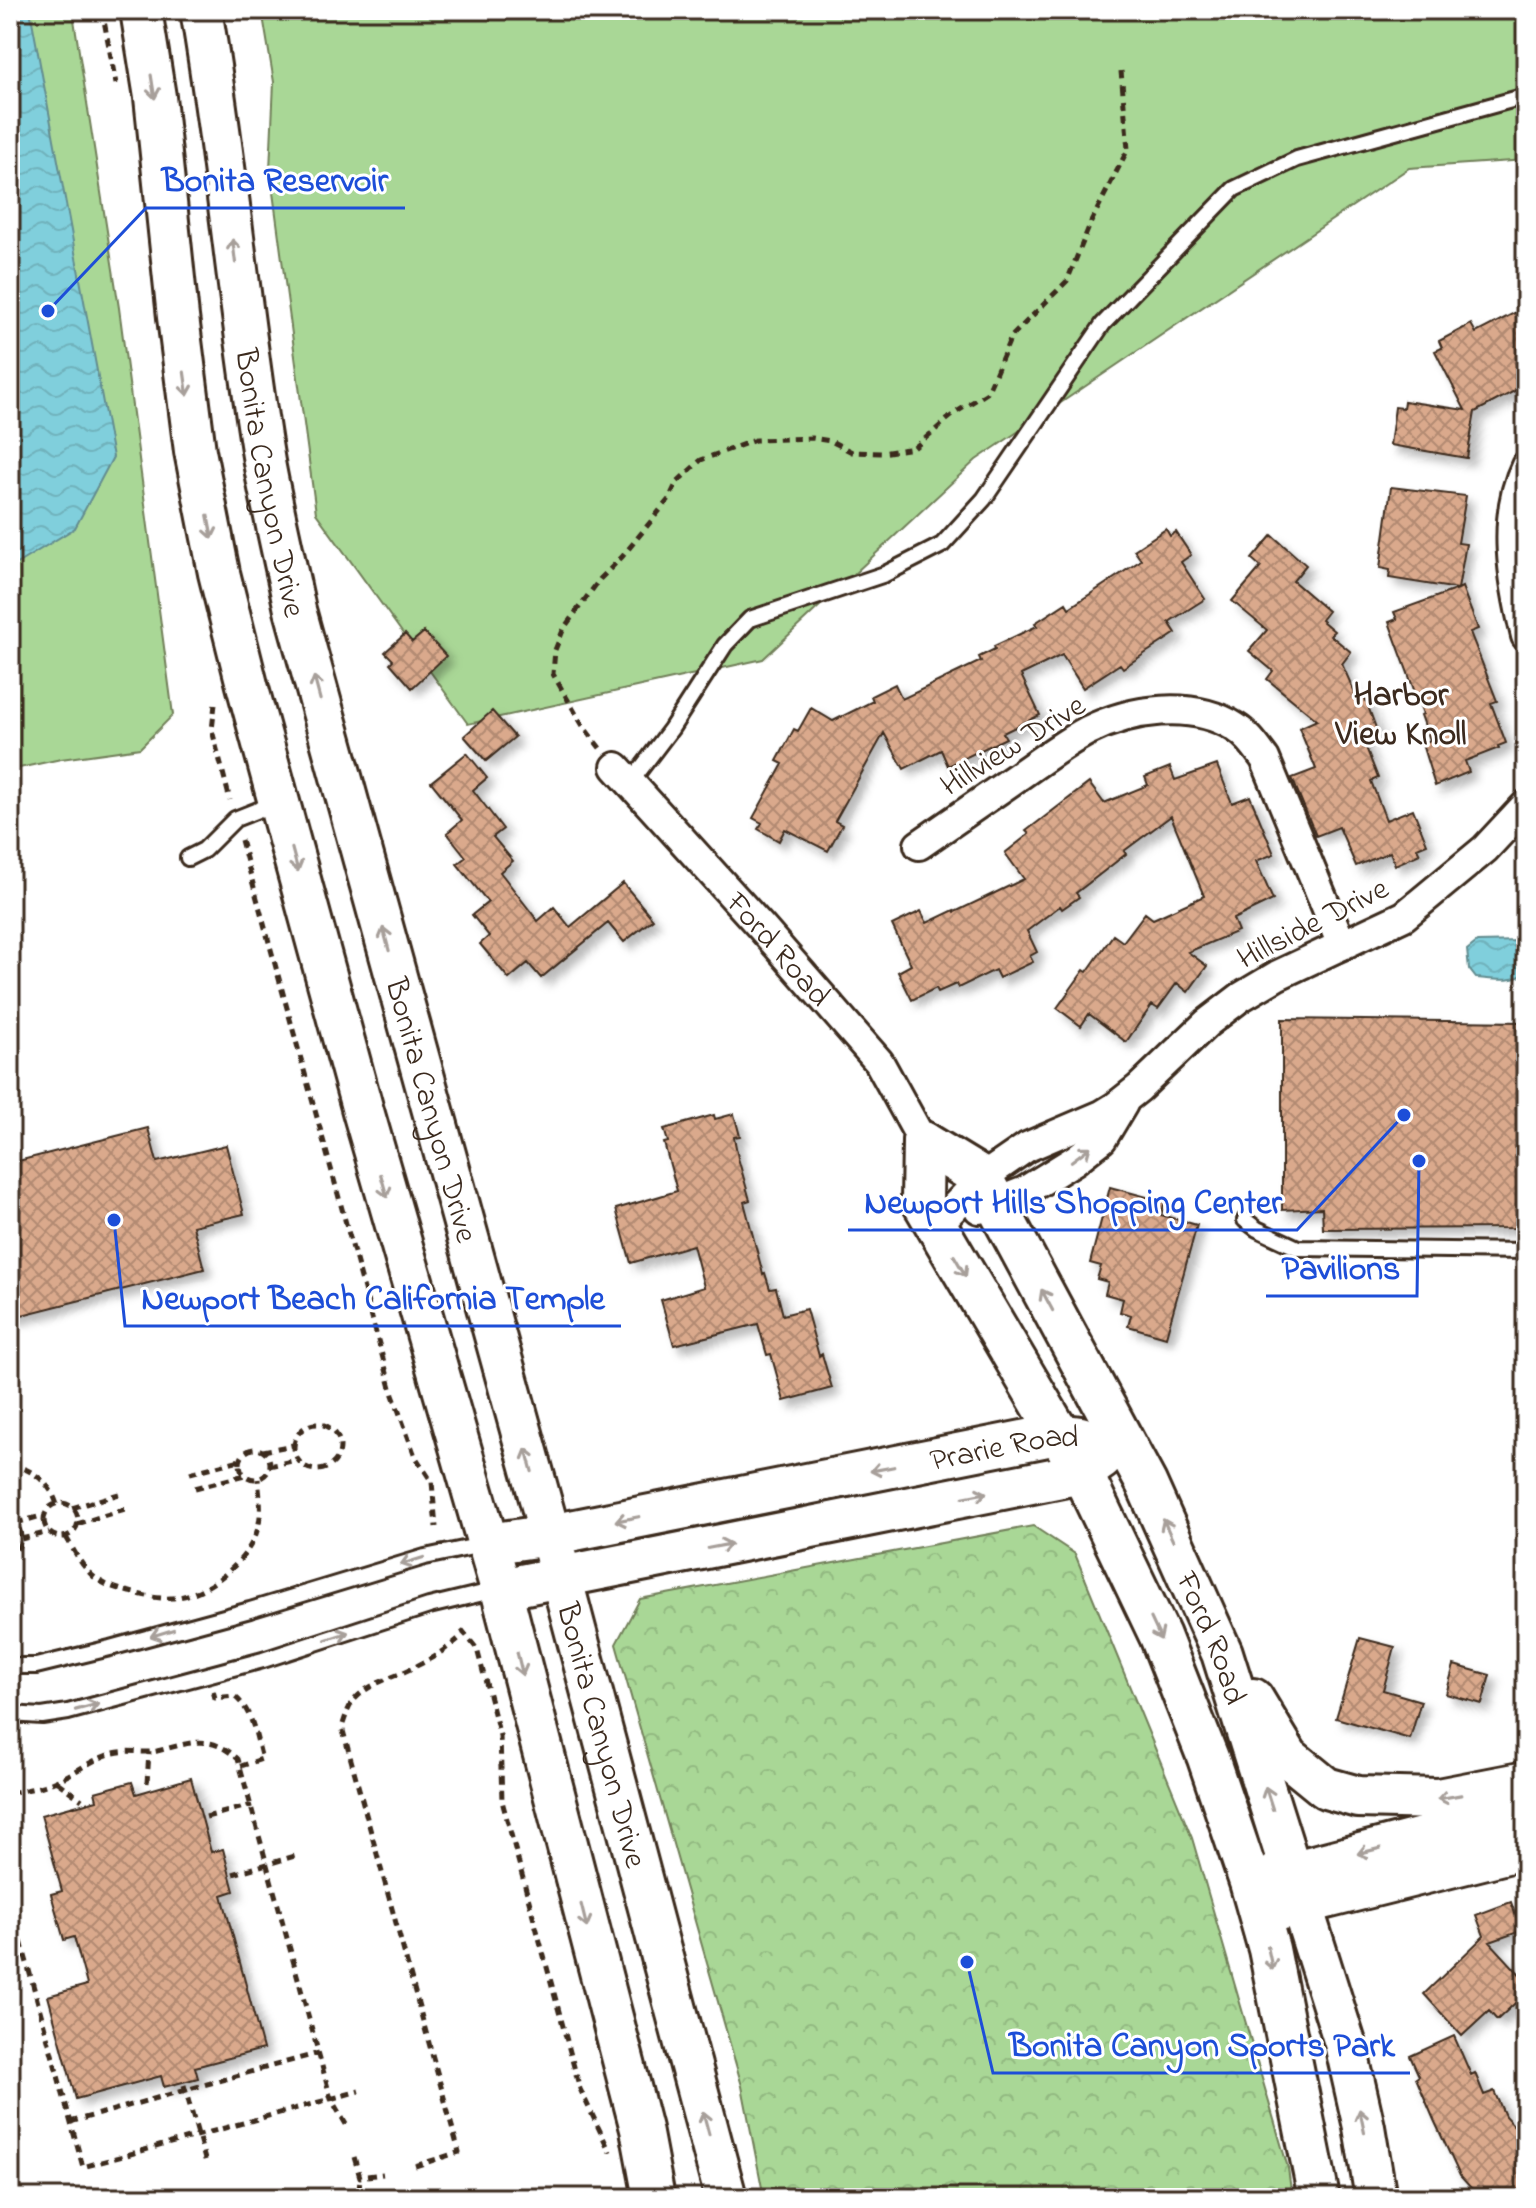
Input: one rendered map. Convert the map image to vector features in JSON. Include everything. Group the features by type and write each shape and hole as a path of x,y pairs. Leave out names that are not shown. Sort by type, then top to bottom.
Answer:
{"main road":[{"name":"Bonita Canyon Drive","path":"141,10 155,97 195,451 219,573 363,1111 501,1589 641,2129 654,2198"},
{"name":"Bonita Canyon Drive","path":"201,10 214,85 244,328 265,464 295,610 550,1535 726,2198"},
{"name":"Ford Road","path":"923,1142 989,1190 1167,1527 1222,1653 1345,2043 1376,2198"},
{"name":"Ford Road","path":"923,1142 922,1201 1082,1473 1160,1636 1208,1758 1269,1949 1319,2198"},
{"name":"Prarie Road","path":"488,1544 550,1535 1058,1434 1124,1443"},
{"name":"Prarie Road","path":"501,1589 1082,1473 1124,1443"},
{"path":"1222,1653 1264,1714 1288,1757 1326,1788 1358,1797 1438,1799 1526,1782"},
{"path":"1255,1899 1297,1888 1526,1811"},
{"path":"1297,1888 1526,1848"}],"street":[{"path":"1526,466 1518,482 1511,528 1526,636"},
{"name":"Hillview Drive","path":"919,845 1087,731 1120,718 1147,712 1183,711 1210,715 1236,727 1265,759 1342,945"},
{"name":"Ford Road","path":"623,775 879,1062 923,1142"},
{"name":"Hillside Drive","path":"937,1225 989,1190 1025,1191 1102,1139 1127,1097 1207,1023 1241,997 1278,975 1404,916 1485,849 1526,805"}],"lane":[{"path":"623,775 671,729 725,645 750,619 885,574 942,545 984,499 1103,324 1234,189 1297,159 1526,96"},
{"path":"188,858 204,850 235,819 279,801"},
{"path":"1245,1220 1298,1248 1526,1251"},
{"path":"10,1666 36,1666 110,1648 425,1557 488,1544"},
{"path":"10,1714 42,1716 68,1712 263,1660 429,1606 501,1589"}],"path":[{"path":"623,775 583,726 553,674 555,650 564,628 600,579 669,499 677,482 701,460 755,440 812,438 831,441 852,452 882,453 914,448 955,413 987,393 1011,337 1067,281 1091,222 1128,149 1121,71"},
{"path":"315,1424 330,1428 339,1441 335,1462 323,1470 308,1469 297,1460 293,1445 300,1430 315,1424"},
{"path":"245,1475 240,1467 248,1451 293,1445"},
{"path":"258,1479 269,1466 269,1459 262,1451"},
{"path":"190,1473 241,1460"},
{"path":"269,1466 297,1460"},
{"path":"10,1466 29,1471 44,1482 54,1494 57,1505"},
{"path":"195,1488 245,1475 258,1479"},
{"path":"66,1537 85,1568 97,1579 150,1597 186,1595 222,1578 245,1555 256,1534 261,1511 258,1479"},
{"path":"72,1508 119,1494"},
{"path":"16,1523 45,1515 57,1505 68,1505 76,1513 77,1524"},
{"path":"66,1537 77,1524 125,1509"},
{"path":"45,1515 49,1532 66,1537"},
{"path":"10,1518 16,1523 21,1539 16,1552 10,1557"},
{"path":"21,1539 49,1532"},
{"path":"186,1595 191,1610"},
{"path":"415,2166 459,2152 342,1727 347,1711 367,1689 450,1648 464,1632 477,1649 500,1736 502,1801 580,2089 610,2152 613,2167"},
{"path":"213,1687 215,1698 234,1696 242,1702 250,1719 262,1759 241,1766"},
{"path":"10,1793 56,1781 117,1752 149,1752 192,1742 218,1744 230,1751 241,1766 331,2099 347,2126"},
{"path":"147,1783 149,1752"},
{"path":"56,1781 82,1800"},
{"path":"206,1817 252,1805"},
{"path":"233,1874 295,1856"},
{"path":"10,1901 83,2167 359,2091"},
{"path":"70,2122 319,2053"},
{"path":"184,2088 206,2163"},
{"path":"354,2157 360,2177 359,2190"},
{"path":"360,2177 383,2174"}],"green space":[{"path":"10,10 72,10 73,13 119,308 173,715 140,748 10,770"},
{"path":"262,10 1526,10 1526,160 1409,168 976,460 763,659 468,724 316,513 270,170 274,82"},
{"path":"1033,1526 1075,1554 1192,1838 1288,2168 1292,2198 764,2198 742,2086 616,1644 640,1599"}],"water":[{"path":"10,10 30,10 113,457 75,528 10,568"},
{"path":"1521,941 1526,947 1526,972 1521,976 1502,980 1476,978 1469,969 1467,950 1477,942"}],"building":[{"path":"1516,312 1519,318 1526,314 1526,385 1475,412 1467,458 1390,445 1395,407 1403,408 1404,401 1465,410 1435,351 1442,348 1439,341 1471,324 1476,333"},
{"path":"1391,487 1466,496 1458,543 1466,544 1458,589 1389,578 1390,570 1380,568"},
{"path":"1166,529 1170,536 1176,532 1191,555 1181,562 1205,599 1169,622 1176,633 1123,668 1120,664 1083,688 1062,655 1021,675 1040,715 1003,733 1006,738 948,766 941,750 904,769 884,733 835,821 842,825 828,851 785,829 779,841 758,829 762,823 753,818 783,764 777,761 794,729 798,731 811,708 833,721 873,701 871,696 895,684 902,699 981,661 979,657 995,649 994,646 1037,626 1035,623 1066,603 1069,608 1141,560 1134,550"},
{"path":"1272,535 1306,565 1293,581 1328,611 1321,620 1334,631 1330,635 1351,652 1342,664 1357,698 1364,695 1377,731 1362,737 1378,778 1371,781 1386,820 1413,809 1427,844 1417,848 1420,854 1395,865 1390,852 1356,866 1339,827 1316,836 1292,778 1316,769 1299,728 1317,720 1267,679 1273,671 1249,651 1267,630 1232,601 1261,567 1252,559"},
{"path":"1462,587 1478,629 1470,632 1497,701 1491,703 1506,743 1465,761 1469,772 1435,786 1422,744 1430,740 1423,714 1389,622 1397,619 1394,612"},
{"path":"424,632 446,656 412,688 390,663 393,660 385,652 405,634 412,642"},
{"path":"492,711 515,737 486,761 464,736"},
{"path":"467,753 487,778 473,790 503,829 493,837 513,861 500,872 538,921 554,907 570,927 623,883 653,919 624,942 608,923 541,978 528,963 509,979 480,944 489,936 472,915 488,902 457,864 466,857 447,833 462,820 431,782"},
{"path":"1217,765 1232,803 1250,796 1274,854 1256,861 1273,900 1233,919 1238,931 1188,952 1207,966 1188,992 1177,983 1158,1009 1152,1005 1126,1042 1089,1014 1081,1026 1057,1008 1113,935 1123,942 1145,913 1153,919 1204,896 1171,816 1124,851 1126,854 1076,893 1079,897 1062,909 1060,906 1027,931 1037,952 1030,956 1033,962 999,978 995,970 958,988 956,984 938,992 936,988 912,1000 898,972 911,965 892,925 921,911 927,923 1024,879 1005,853 1029,834 1026,831 1089,783 1104,803 1148,785 1145,777 1170,767 1175,780"},
{"path":"1282,1019 1526,1022 1526,1210 1519,1210 1519,1228 1323,1229 1322,1208 1282,1210"},
{"path":"734,1114 740,1136 734,1137 750,1200 744,1202 763,1274 770,1289 776,1288 783,1315 806,1309 832,1388 784,1401 771,1354 767,1355 758,1324 674,1345 661,1300 704,1287 693,1245 631,1263 616,1209 677,1191 664,1143 668,1142 664,1129 714,1115 715,1119"},
{"path":"148,1128 157,1162 226,1145 244,1214 193,1226 204,1269 10,1318 10,1163"},
{"path":"1110,1187 1165,1202 1161,1215 1197,1225 1166,1337 1128,1326 1131,1315 1120,1312 1123,1299 1105,1294 1108,1282 1097,1279 1101,1266 1090,1263"},
{"path":"1360,1638 1395,1647 1383,1690 1421,1701 1410,1739 1336,1718"},
{"path":"1454,1665 1490,1675 1482,1704 1446,1694"},
{"path":"191,1778 211,1852 223,1849 234,1891 222,1895 263,2049 195,2067 198,2078 164,2087 161,2076 76,2099 48,1996 87,1985 74,1937 64,1940 51,1894 62,1891 41,1815 97,1800 95,1792 132,1782 136,1794"},
{"path":"1511,1902 1521,1931 1490,1942 1526,1981 1526,1993 1497,2020 1489,2011 1462,2036 1424,1994 1484,1936 1476,1915"},
{"path":"1454,2036 1471,2075 1475,2073 1484,2095 1494,2091 1505,2116 1526,2139 1526,2198 1480,2198 1460,2176 1434,2120 1410,2056"}],"place":[{"name":"Bonita Reservoir","path":"48,311"},
{"name":"Newport Hills Shopping Center","path":"1404,1115"},
{"name":"Pavilions","path":"1419,1161"},
{"name":"Newport Beach California Temple","path":"114,1220"},
{"name":"Bonita Canyon Sports Park","path":"967,1962"}],"district":[{"name":"Harbor View Knoll","path":"1401,712"}]}
